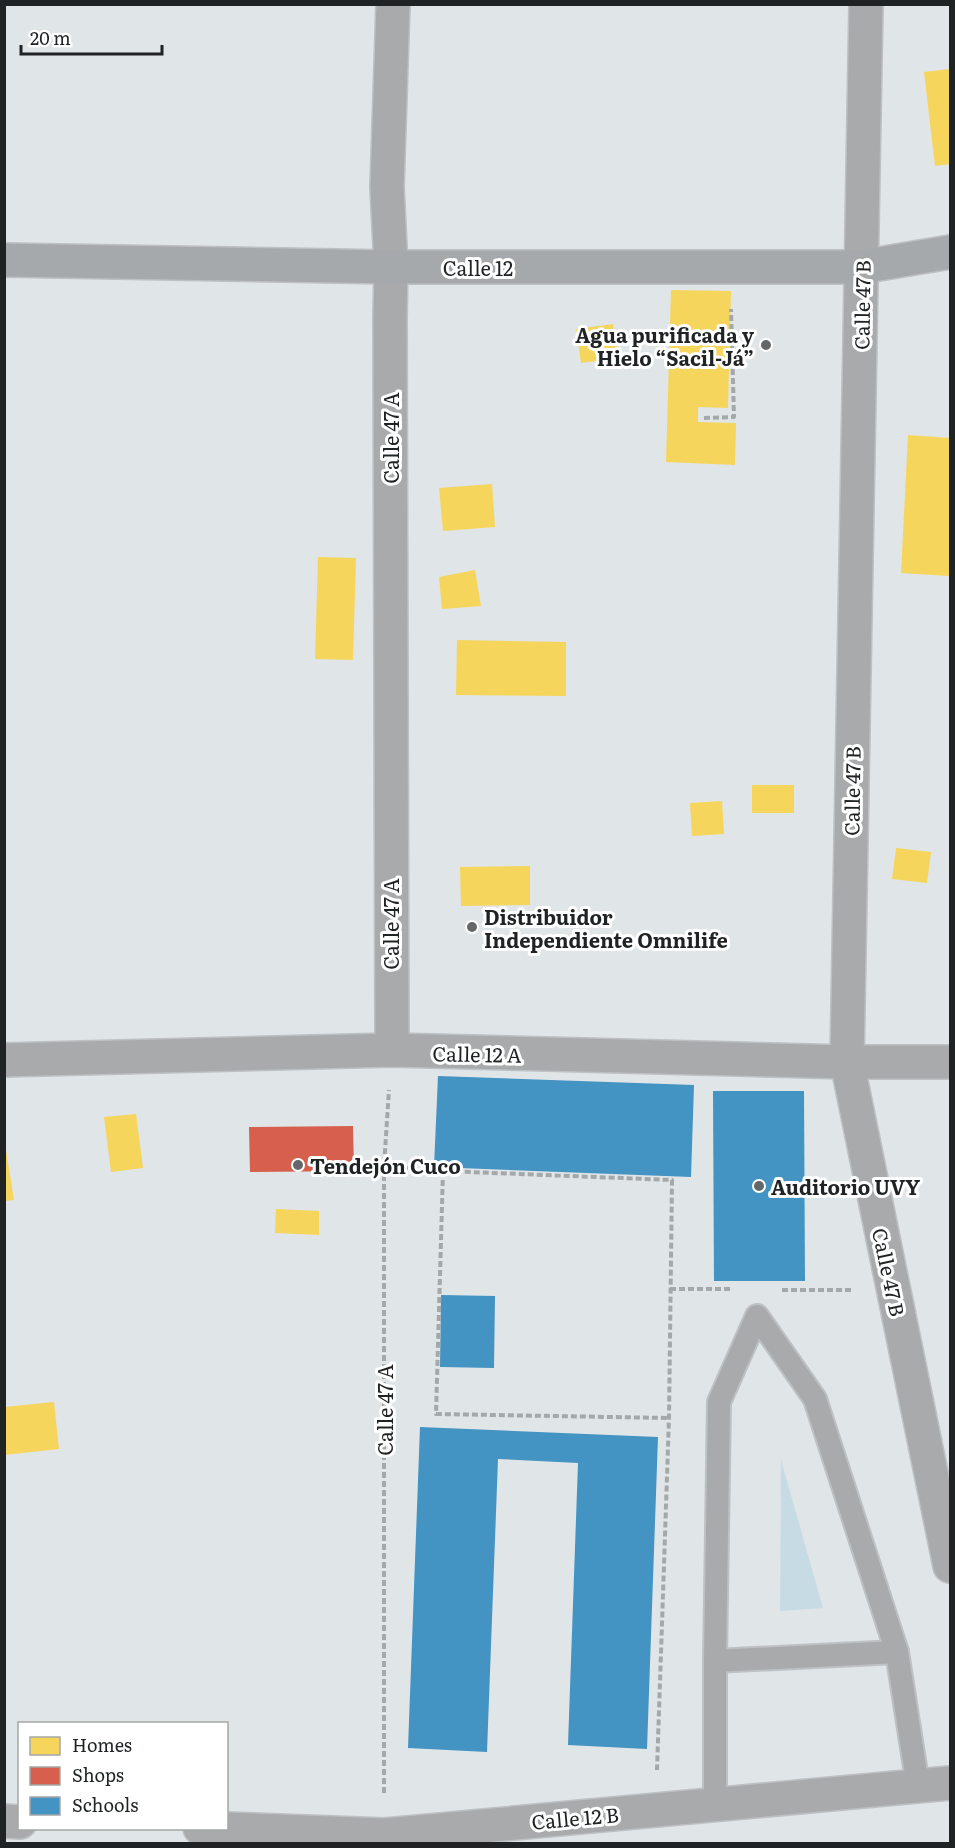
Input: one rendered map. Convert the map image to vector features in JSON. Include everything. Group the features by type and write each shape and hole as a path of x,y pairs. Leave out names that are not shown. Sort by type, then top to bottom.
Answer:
{"street":[{"name":"Calle 47 A","path":"392,1050 391,267 387,187 393,4"},
{"name":"Calle 47 B","path":"866,4 847,1062 951,1566"},
{"name":"Calle 12","path":"4,260 391,267 861,267 951,252"},
{"name":"Calle 12 A","path":"4,1060 392,1050 847,1062 951,1062"},
{"name":"Calle 12 B","path":"228,1830 385,1839 951,1782"}],"lane":[{"path":"715,1805 719,1402 758,1317 814,1399 897,1652 918,1786"},
{"path":"715,1661 897,1652"}],"path":[{"path":"704,418 734,417 730,266"},
{"name":"Calle 47 A","path":"385,1839 384,1166 392,1050"},
{"path":"384,1166 443,1171 672,1180 669,1418 656,1810"},
{"path":"443,1171 436,1414 669,1418"}],"shaded area":[{"path":"781,1460 823,1608 780,1611"}],"building: Homes":[{"path":"950,69 950,164 935,166 924,72"},
{"path":"671,290 731,291 728,408 698,407 698,422 736,423 735,465 666,462"},
{"path":"613,324 619,358 581,363 576,329"},
{"path":"908,435 950,438 949,576 901,573"},
{"path":"492,484 495,527 443,531 439,488"},
{"path":"318,557 356,558 353,660 315,659"},
{"path":"475,570 481,606 442,609 439,577"},
{"path":"457,640 566,642 566,696 456,695"},
{"path":"752,785 794,785 794,813 752,813"},
{"path":"722,801 724,834 692,836 690,803"},
{"path":"896,848 931,852 927,883 892,879"},
{"path":"530,866 530,905 461,906 460,867"},
{"path":"136,1114 143,1168 111,1172 104,1117"},
{"path":"4,1138 14,1200 4,1201"},
{"path":"276,1209 319,1211 319,1235 275,1233"},
{"path":"54,1402 59,1449 4,1455 4,1407"}],"building: Shops":[{"path":"353,1126 354,1171 250,1172 249,1127"}],"building: Schools":[{"path":"438,1076 694,1085 691,1177 434,1167"},
{"name":"Auditorio UVY","path":"713,1091 804,1091 805,1281 714,1281"},
{"path":"441,1295 495,1296 494,1368 440,1367"},
{"path":"420,1427 658,1437 647,1749 568,1745 578,1463 498,1459 487,1752 408,1748"}],"place":[{"name":"Agua purificada y Hielo “Sacil-Já”","path":"766,345"},
{"name":"Distribuidor Independiente Omnilife","path":"472,927"},
{"name":"Tendejón Cuco","path":"298,1165"},
{"name":"Auditorio UVY","path":"759,1186"}]}
